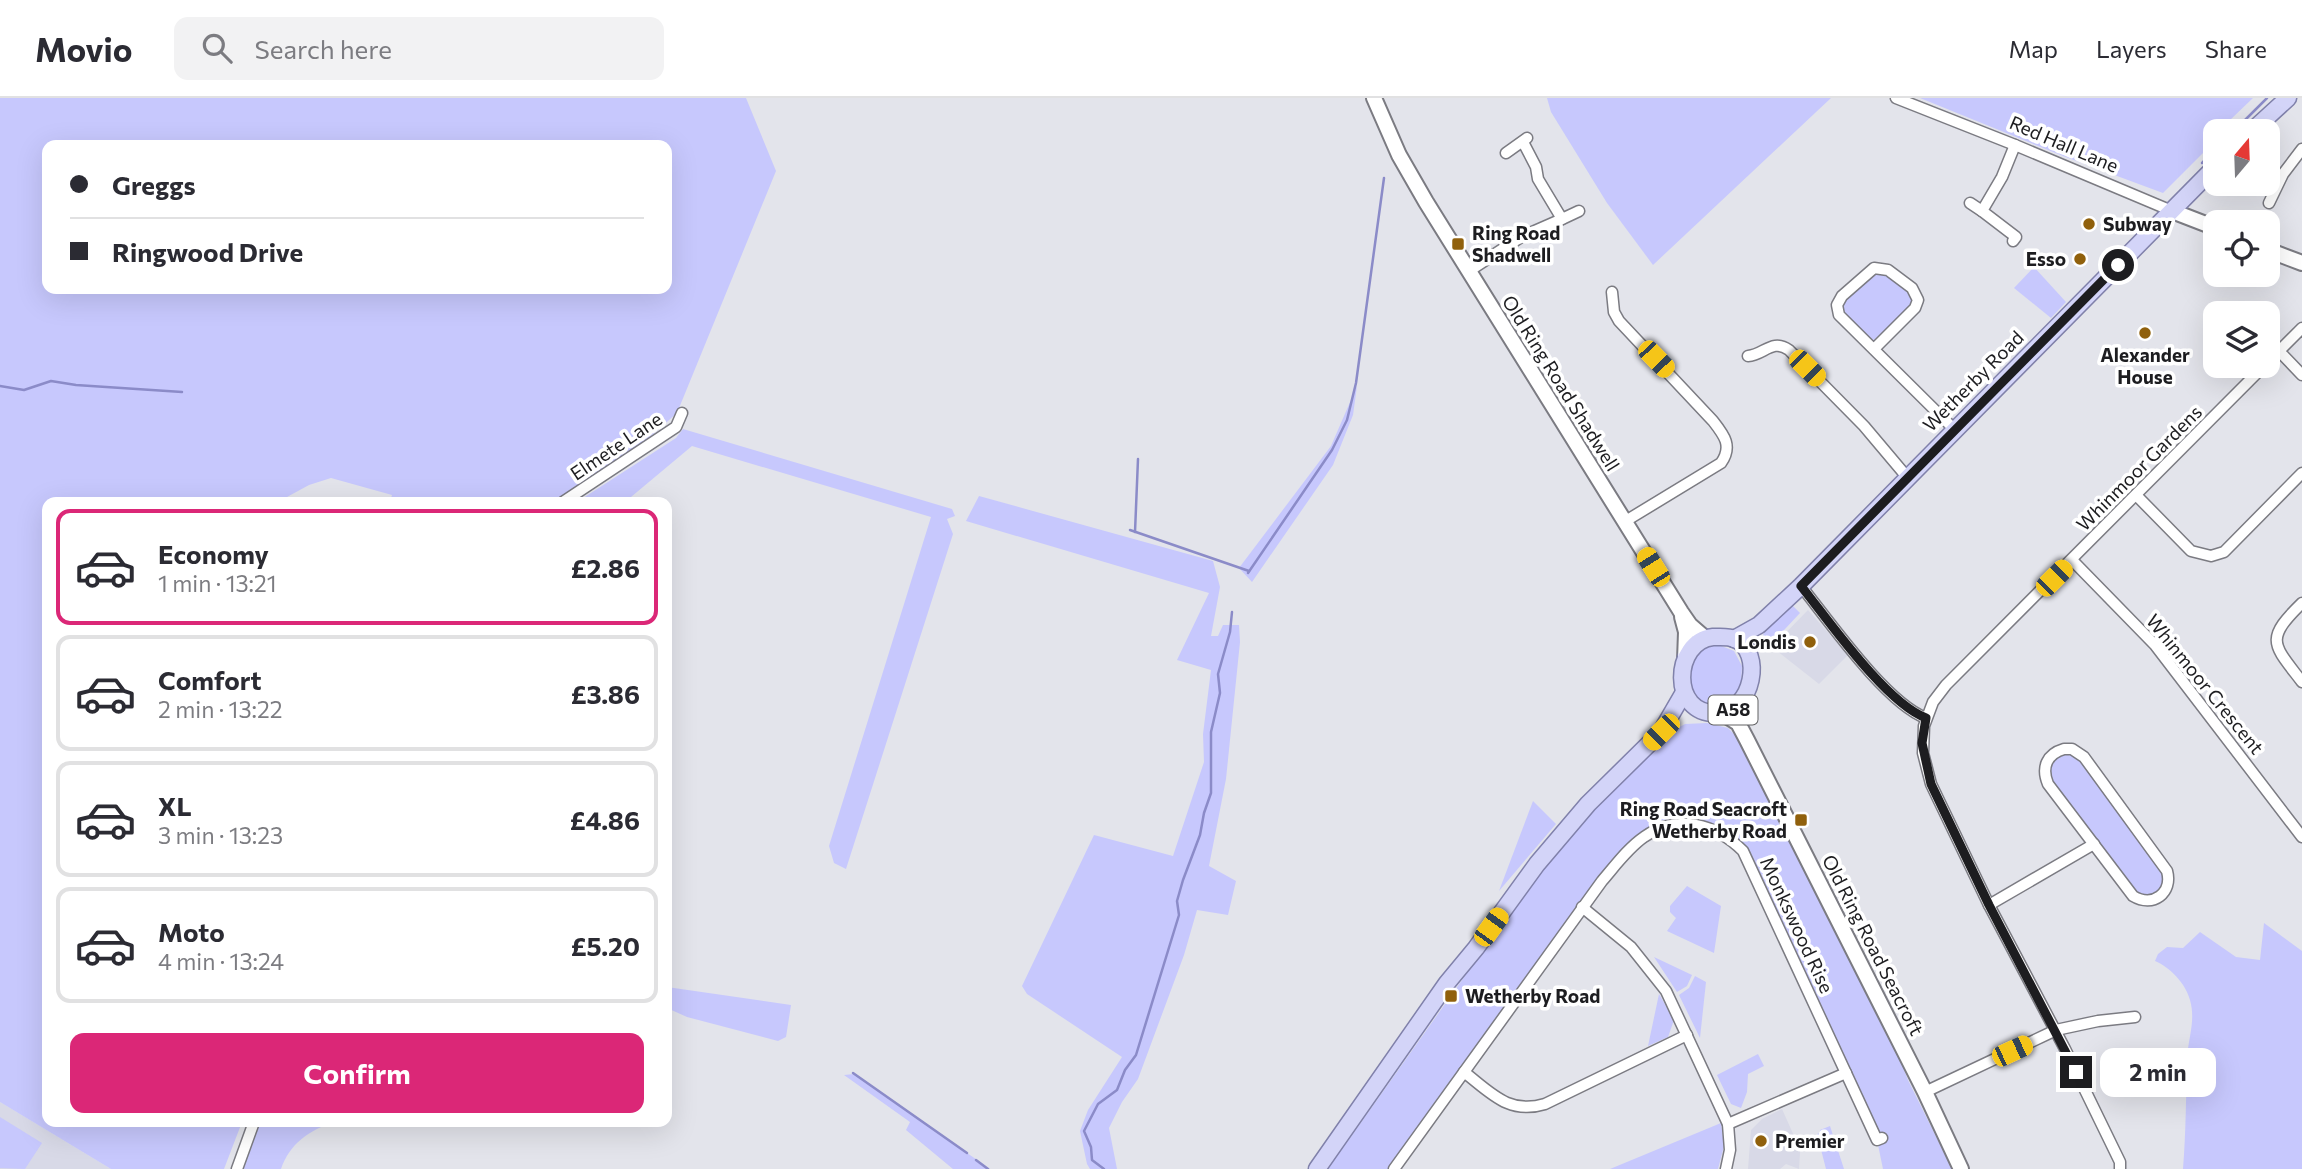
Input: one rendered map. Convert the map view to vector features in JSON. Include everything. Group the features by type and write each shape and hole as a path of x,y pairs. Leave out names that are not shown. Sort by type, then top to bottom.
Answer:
{"main road":[{"name":"Old Ring Road Shadwell","path":"1374,98 1399,155 1469,271 1681,612 1690,625 1705,638"},
{"path":"2266,119 2288,100"},
{"name":"Wetherby Road","path":"1759,625 1801,586 2203,179"},
{"name":"Red Hall Lane","path":"2172,211 2203,223"},
{"path":"2280,255 2302,264"},
{"name":"Old Ring Road Shadwell","path":"1681,612 1686,632 1685,660"},
{"name":"A58","path":"1734,639 1759,625"},
{"name":"A58","path":"1317,1169 1447,983 1476,948 1536,864 1588,804 1661,732 1686,717 1738,707 1744,701 1750,678 1749,656 1759,625"},
{"path":"1685,660 1692,648 1705,638 1734,639 1743,645 1749,656"},
{"name":"A58","path":"1685,660 1682,680 1684,694 1691,704 1713,713"},
{"name":"A58","path":"1661,732 1684,694"},
{"name":"Old Ring Road Seacroft","path":"1744,701 1747,740"},
{"name":"Old Ring Road Seacroft","path":"1713,713 1738,723 1925,1092 1961,1169"}],"street":[{"name":"Red Hall Lane","path":"1896,98 2172,211"},
{"path":"1506,153 1525,140 1538,179 1562,219"},
{"path":"1982,211 2002,177 2015,145"},
{"path":"2269,203 2283,174 2302,149"},
{"path":"1970,203 2016,237 2013,241"},
{"path":"1469,271 1521,237 1579,211"},
{"path":"1874,349 1915,308 1918,300 1912,288 1888,270 1879,267 1869,270 1842,296 1837,306 1839,316 1955,430"},
{"path":"1612,292 1614,313 1619,321 1713,421 1727,443 1728,450 1721,463 1624,522"},
{"name":"Whinmoor Gardens","path":"2280,349 2302,328"},
{"path":"1748,356 1754,356 1773,345 1789,349 1864,426 1907,477"},
{"path":"2280,353 2302,375"},
{"name":"Whinmoor Gardens","path":"1926,718 1933,702 1947,685 2252,378"},
{"name":"Elmete Lane","path":"571,497 676,427 682,413"},
{"path":"2136,495 2191,551 2211,556 2224,552 2302,473"},
{"name":"Whinmoor Crescent","path":"2072,560 2155,645 2302,837"},
{"path":"1801,586 1890,694 1916,715 1926,718 1922,743 1931,784 1989,905 2056,1030 2120,1162 2120,1169"},
{"path":"2302,603 2281,625 2277,638 2278,651 2302,682"},
{"path":"2072,749 2084,757 2166,871 2169,878 2165,892 2160,897 2146,901 2133,896 2094,844 2045,776 2046,762 2057,751 2072,749"},
{"name":"Monkswood Rise","path":"1394,1169 1582,907 1625,854 1658,828 1692,823 1726,835 1743,851 1877,1140 1882,1138"},
{"path":"1989,905 2094,844"},
{"path":"1582,907 1618,934 1643,960 1665,991 1728,1124 1730,1150 1726,1169"},
{"path":"1925,1092 2056,1030 2135,1017"},
{"path":"1464,1072 1502,1101 1530,1109 1687,1035"},
{"path":"1728,1124 1846,1073"},
{"path":"237,1169 252,1127"}],"shaded area":[{"path":"0,98 746,98 776,171 677,413 625,459 570,497 391,497 331,478 309,485 287,497 42,497 42,1127 240,1127 224,1169 111,1169 0,1102"},
{"path":"1547,98 1831,98 1653,265 1607,203 1551,112"},
{"path":"1920,98 2253,98 2231,119 2203,119 2203,153 2163,193"},
{"path":"2034,267 2066,302 2051,318 2014,288"},
{"path":"1876,272 1898,282 1908,290 1912,300 1909,307 1874,340 1848,318 1843,306 1844,300"},
{"path":"1357,386 1353,415 1333,465 1252,582 1239,568 1331,446"},
{"path":"683,429 952,509 955,516 947,519 953,534 846,869 834,863 829,846 931,517 692,446 631,497 585,497 676,438"},
{"path":"979,496 1213,561 1220,587 1211,636 1218,636 1223,625 1239,625 1240,642 1226,779 1209,866 1236,881 1228,915 1197,910 1184,955 1138,1079 1109,1128 1117,1169 1090,1169 1080,1131 1088,1110 1122,1057 1027,994 1022,986 1094,835 1173,856 1204,762 1203,734 1211,670 1177,660 1209,593 966,521"},
{"path":"1792,605 1800,613 1768,647 1759,643 1764,633"},
{"path":"1808,610 1848,655 1819,684 1772,647"},
{"path":"1719,645 1734,651 1742,666 1741,689 1724,708 1699,704 1690,689 1692,663 1704,648"},
{"path":"1707,723 1728,728 1739,739 1894,1043 1908,1080 1952,1169 1883,1169 1877,1140 1753,869 1726,836 1673,824 1631,848 1394,1169 1328,1169 1540,870 1571,833 1665,735 1685,724"},
{"path":"2064,754 2080,761 2161,873 2164,882 2160,892 2147,897 2137,893 2053,782 2051,765"},
{"path":"1533,801 1556,824 1499,891"},
{"path":"1687,886 1721,906 1714,953 1667,931 1676,918 1670,912 1670,906"},
{"path":"2264,923 2302,951 2302,1169 2183,1169 2187,1059 2192,1008 2181,982 2166,967 2155,961 2158,954 2167,947 2183,948 2200,932 2236,957 2260,960"},
{"path":"1654,957 1692,975 1687,986 1677,992"},
{"path":"1695,976 1706,982 1700,1038 1679,995 1689,988"},
{"path":"672,988 791,1005 786,1037 778,1041 687,1017 672,1010"},
{"path":"1659,994 1674,1020 1668,1037 1648,1046"},
{"path":"1758,1054 1764,1066 1748,1074 1747,1092 1741,1108 1731,1104 1717,1075"},
{"path":"854,1074 990,1169 953,1169 906,1130 910,1122 844,1075"},
{"path":"0,1102 111,1169 0,1169"},
{"path":"1782,1109 1795,1138 1801,1137 1799,1169 1786,1164 1780,1169 1748,1169 1751,1130 1762,1119"},
{"path":"0,1117 42,1143 25,1169 0,1168"},
{"path":"1721,1123 1724,1146 1718,1169 1610,1169"},
{"path":"1830,1126 1844,1169 1826,1169 1817,1134"},
{"path":"259,1127 321,1127 295,1145 281,1169 243,1169"}],"waterway":[{"path":"2246,119 2267,98"},
{"path":"1248,573 1332,450 1347,420 1356,383 1384,178"},
{"path":"0,386 24,390 51,381 182,392"},
{"path":"1135,532 1138,459"},
{"path":"1130,530 1249,571"},
{"path":"1104,1169 1092,1160 1091,1147 1084,1131 1098,1104 1117,1090 1125,1070 1136,1055 1179,915 1177,901 1200,835 1211,793 1211,732 1220,693 1218,674 1230,632 1232,612"},
{"path":"853,1073 967,1153"},
{"path":"976,1160 988,1169"}],"place":[{"name":"Subway","path":"2089,224"},
{"name":"Ring Road Shadwell","path":"1458,244"},
{"name":"Esso","path":"2080,259"},
{"name":"Alexander House","path":"2145,333"},
{"name":"Londis","path":"1810,642"},
{"name":"Ring Road Seacroft Wetherby Road","path":"1801,820"},
{"name":"Wetherby Road","path":"1451,996"},
{"name":"Premier","path":"1761,1141"}],"route":[{"path":"2076,1072 1989,905 1931,784 1922,743 1926,718 1916,715 1890,694 1801,586 2118,265"}]}
